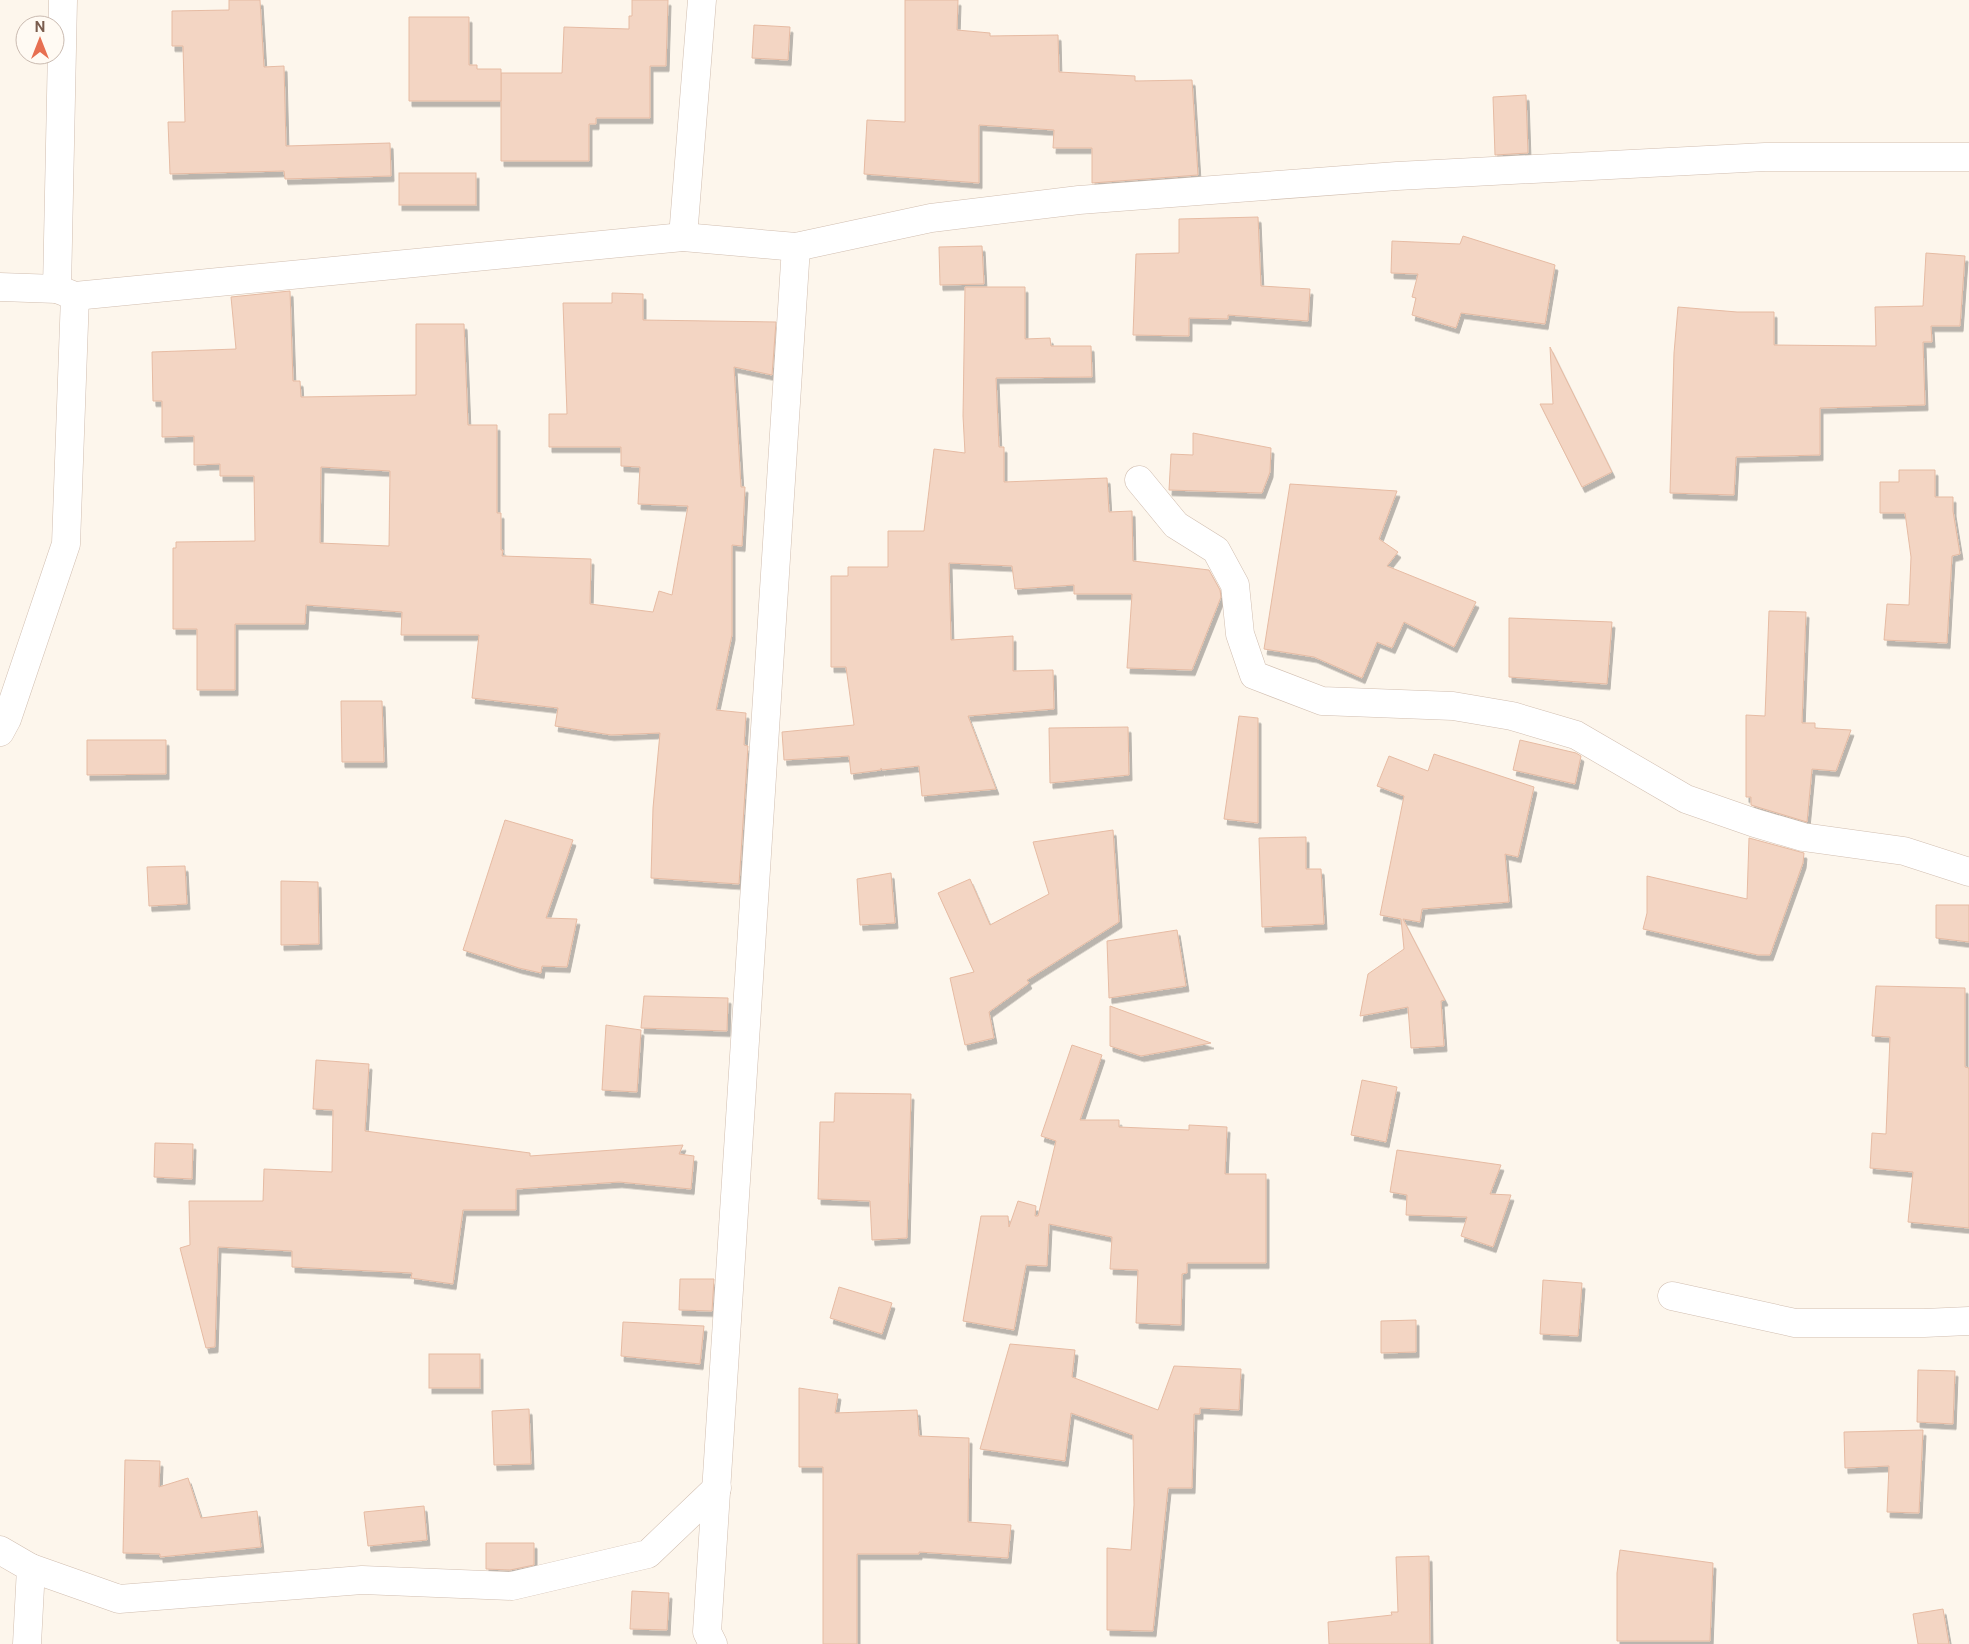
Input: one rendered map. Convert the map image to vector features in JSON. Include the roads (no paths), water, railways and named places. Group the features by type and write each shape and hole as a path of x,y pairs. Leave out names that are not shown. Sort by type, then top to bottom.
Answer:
{"street":[{"path":"0,732 7,719 66,544 63,0"},
{"path":"683,237 702,0"},
{"path":"0,286 66,292 683,237 796,247 932,218 1099,199 1397,176 1766,157 1969,157"},
{"path":"709,1640 796,247"},
{"path":"1139,480 1176,525 1216,550 1235,585 1240,634 1254,675 1322,700 1453,706 1512,716 1576,735 1686,800 1755,823 1803,836 1904,851 1969,872"},
{"path":"1672,1296 1794,1323 1969,1321"},
{"path":"0,1550 31,1568 119,1599 362,1580 512,1586 648,1554 717,1488"},
{"path":"27,1644 31,1568"}]}
